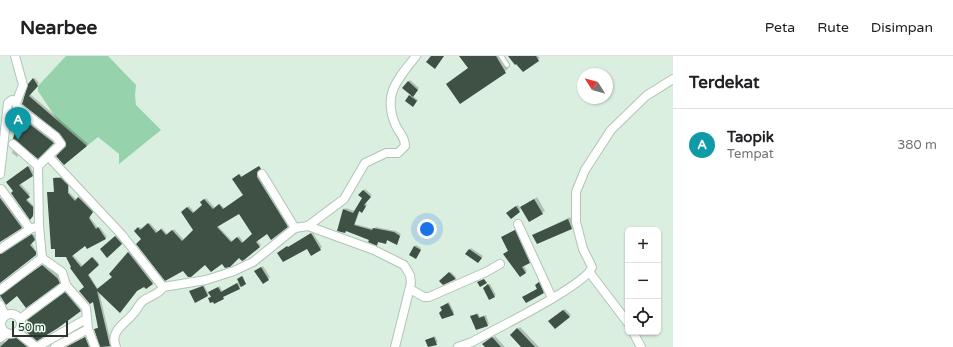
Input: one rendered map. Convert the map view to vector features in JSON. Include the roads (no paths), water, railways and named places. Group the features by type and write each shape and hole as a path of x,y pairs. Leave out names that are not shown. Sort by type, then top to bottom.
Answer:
{"street":[{"path":"15,56 23,85 16,103"},
{"path":"116,347 114,337 118,328 133,314 142,301 161,291 163,287 206,280 234,271 253,262 295,228 308,226 344,199 365,163 386,153 398,153 405,146 404,138 396,126 389,101 397,79 416,56"},
{"path":"458,347 472,342 568,290 590,273 592,267 583,249 576,222 576,192 584,170 611,130 646,96 673,79"},
{"path":"0,174 6,126 6,107 12,100 22,112 60,141 61,144 38,166"},
{"path":"13,144 38,166 39,226 42,258 62,272 66,285 86,308 88,329 95,347"},
{"path":"49,157 122,235 163,287"},
{"path":"262,174 295,228"},
{"path":"1,189 30,229"},
{"path":"518,224 552,298"},
{"path":"2,245 30,229 39,226"},
{"path":"308,226 374,250 404,264 410,275 410,289 395,347"},
{"path":"0,290 42,258"},
{"path":"410,289 424,297 430,297 486,272 500,264"},
{"path":"590,273 625,319"},
{"path":"20,318 66,285"},
{"path":"0,305 5,316"},
{"path":"10,313 16,314 20,318 22,326 17,332 3,336 1,320 5,316 10,313"},
{"path":"17,332 37,347 86,319"},
{"path":"55,347 88,329"},
{"path":"635,335 641,347"}],"lane":[{"path":"501,56 507,65"}],"place":[{"name":"Taopik","path":"18,140"}]}
